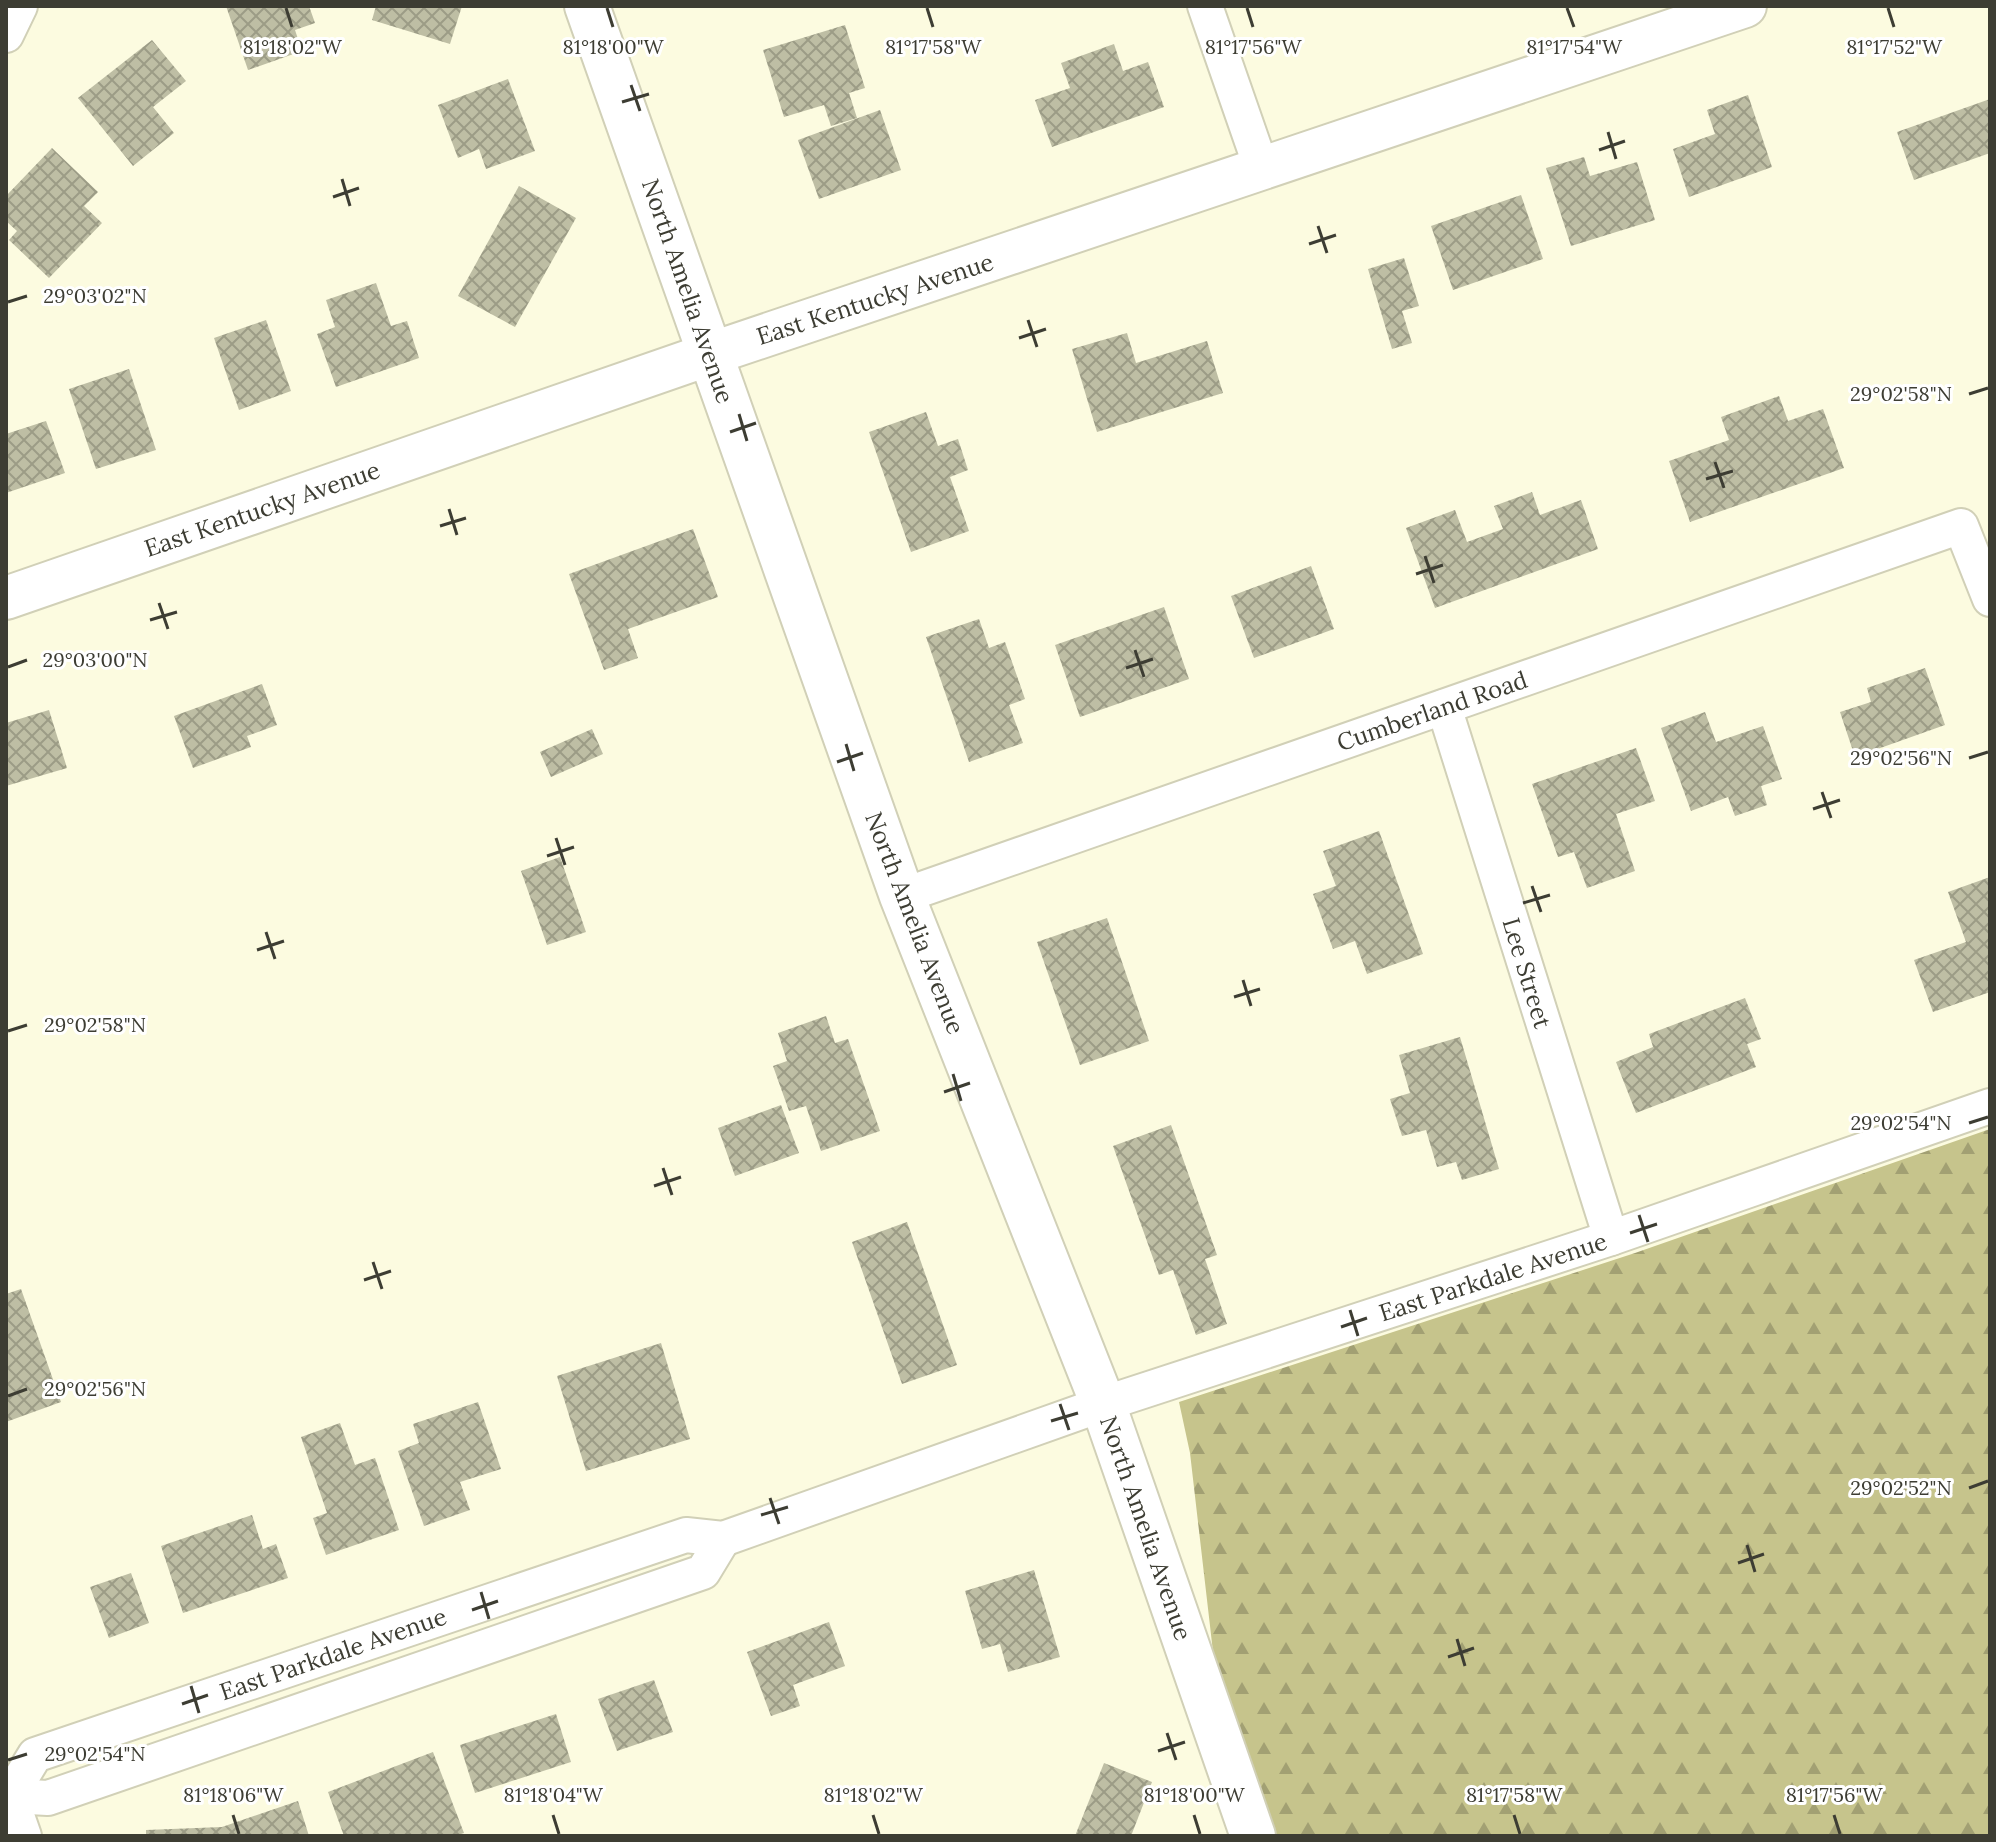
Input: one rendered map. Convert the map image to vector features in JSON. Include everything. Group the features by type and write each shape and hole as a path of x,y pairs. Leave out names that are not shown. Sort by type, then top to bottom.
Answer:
{"main road":[{"name":"North Amelia Avenue","path":"587,6 902,896 1103,1404 1253,1836"}],"street":[{"path":"6,35 20,6"},
{"path":"1205,6 1262,170"},
{"name":"East Kentucky Avenue","path":"6,598 710,354 1745,6"},
{"name":"Cumberland Road","path":"902,896 1961,526 1990,599"},
{"name":"Lee Street","path":"1444,707 1611,1238"},
{"name":"East Parkdale Avenue","path":"723,1539 703,1572 48,1798 7,1792 35,1755 686,1535 723,1539 1103,1404 1611,1238 1990,1106"},
{"path":"7,1792 24,1836"}],"green space":[{"path":"1990,1129 1990,1836 1274,1836 1215,1669 1190,1453 1179,1402 1635,1253"}],"building":[{"path":"226,6 309,6 315,23 295,30 302,51 248,70"},
{"path":"376,6 462,6 450,44 372,20"},
{"path":"845,25 865,88 849,93 857,118 831,126 824,105 784,117 763,50"},
{"path":"152,40 186,81 153,107 174,133 133,166 78,98"},
{"path":"1114,44 1123,71 1148,62 1164,107 1052,147 1035,100 1070,88 1061,63"},
{"path":"508,79 535,151 486,169 479,149 458,158 438,105"},
{"path":"1748,95 1772,167 1689,197 1673,149 1715,134 1707,110"},
{"path":"1990,99 1990,153 1914,180 1897,132"},
{"path":"880,110 901,170 819,199 798,140"},
{"path":"52,148 98,192 84,206 102,223 49,278 9,240 17,231 6,221 6,196"},
{"path":"1584,157 1590,176 1637,162 1655,220 1571,246 1546,168"},
{"path":"519,186 576,218 515,327 458,296"},
{"path":"1521,195 1543,259 1453,290 1431,226"},
{"path":"1404,258 1419,306 1402,311 1412,343 1392,349 1368,269"},
{"path":"376,283 391,326 407,321 419,358 336,387 317,334 335,327 326,300"},
{"path":"266,320 291,391 239,410 214,338"},
{"path":"1127,333 1136,363 1207,341 1223,393 1097,432 1072,349"},
{"path":"129,369 156,450 96,469 69,389"},
{"path":"1779,396 1788,421 1823,409 1844,468 1690,522 1669,461 1729,440 1721,417"},
{"path":"926,412 938,446 958,439 968,470 950,477 969,531 911,552 869,432"},
{"path":"46,421 65,473 6,493 6,434"},
{"path":"1532,492 1540,515 1581,500 1598,549 1435,608 1406,528 1455,510 1467,542 1503,529 1494,506"},
{"path":"693,529 718,597 628,629 638,658 604,670 569,574"},
{"path":"1311,566 1334,629 1254,658 1231,596"},
{"path":"1164,607 1189,679 1080,717 1055,645"},
{"path":"979,619 989,648 1005,642 1025,699 1009,705 1023,743 969,762 926,637"},
{"path":"1925,668 1945,725 1855,757 1840,712 1871,702 1867,688"},
{"path":"262,684 277,725 247,736 251,747 193,768 174,716"},
{"path":"49,710 67,768 6,786 6,723"},
{"path":"1705,712 1716,742 1763,726 1782,779 1761,786 1767,805 1735,816 1728,797 1691,811 1661,728"},
{"path":"592,729 603,754 551,777 540,752"},
{"path":"1636,748 1655,801 1616,814 1635,871 1587,888 1574,852 1558,857 1532,784"},
{"path":"1379,831 1423,954 1367,974 1355,941 1333,949 1313,894 1336,886 1323,851"},
{"path":"560,857 586,932 547,945 521,871"},
{"path":"1990,877 1990,992 1933,1012 1914,960 1966,942 1948,892"},
{"path":"1107,918 1149,1041 1080,1065 1037,942"},
{"path":"1745,998 1761,1039 1747,1044 1756,1067 1636,1113 1616,1062 1653,1047 1649,1034"},
{"path":"826,1016 835,1043 848,1039 880,1131 821,1151 806,1106 789,1111 773,1066 787,1061 778,1033"},
{"path":"1460,1037 1499,1169 1462,1180 1456,1162 1437,1167 1426,1130 1402,1136 1390,1099 1410,1093 1399,1055"},
{"path":"781,1105 799,1153 735,1176 718,1128"},
{"path":"1171,1125 1217,1255 1205,1259 1227,1324 1196,1335 1173,1270 1159,1275 1113,1146"},
{"path":"907,1222 957,1365 902,1384 852,1242"},
{"path":"21,1289 61,1402 6,1422 6,1294"},
{"path":"661,1343 690,1439 586,1471 557,1376"},
{"path":"478,1402 501,1469 460,1482 470,1510 424,1526 398,1451 419,1443 413,1424"},
{"path":"340,1423 355,1465 375,1458 399,1530 326,1555 313,1518 327,1513 301,1437"},
{"path":"252,1515 263,1549 276,1544 288,1578 183,1613 161,1546"},
{"path":"1034,1570 1060,1657 1008,1672 1000,1644 982,1649 965,1591"},
{"path":"131,1573 149,1623 109,1638 90,1587"},
{"path":"829,1622 845,1666 793,1685 800,1706 771,1716 747,1652"},
{"path":"654,1680 673,1732 617,1751 598,1699"},
{"path":"556,1714 571,1762 475,1793 460,1745"},
{"path":"433,1752 464,1833 455,1836 344,1836 328,1792"},
{"path":"1104,1763 1152,1782 1131,1836 1075,1836"},
{"path":"298,1801 309,1836 146,1836 146,1830 222,1827"}]}
